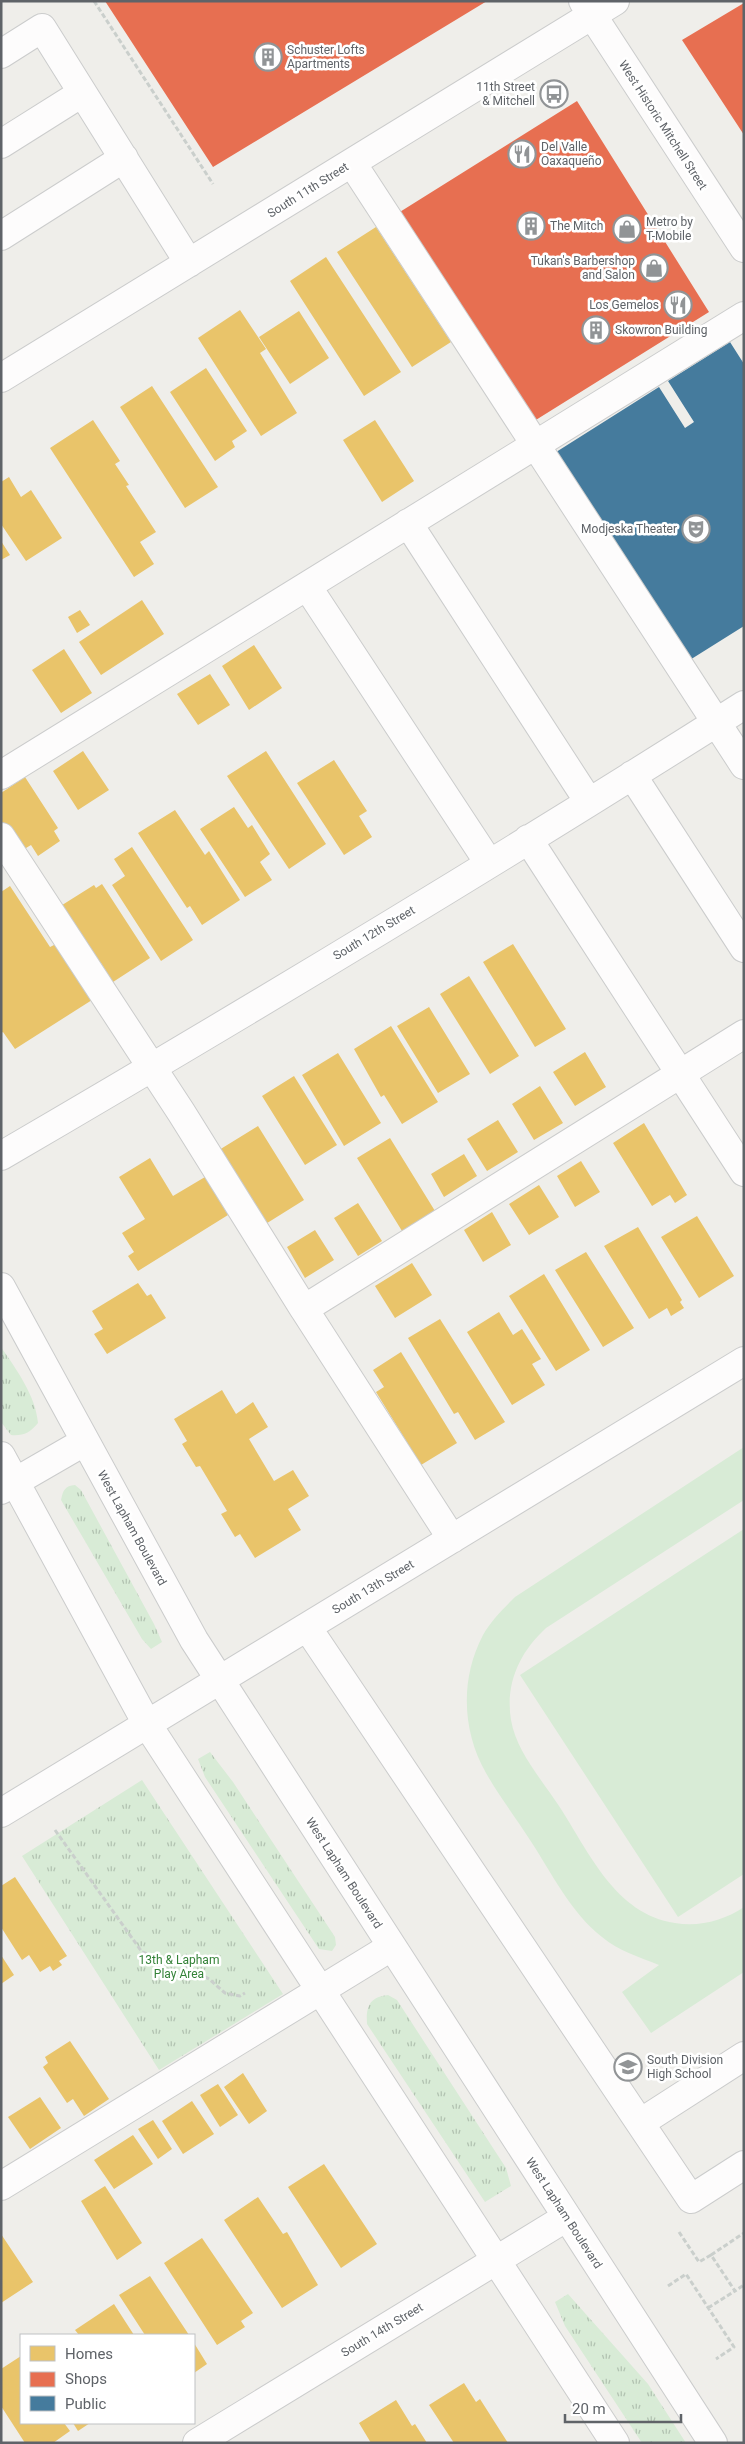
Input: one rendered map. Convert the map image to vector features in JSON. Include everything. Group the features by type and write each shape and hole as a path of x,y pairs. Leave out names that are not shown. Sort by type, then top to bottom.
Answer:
{"street":[{"name":"South 11th Street","path":"1,378 352,162 588,8 615,1"},
{"name":"West Historic Mitchell Street","path":"588,8 744,248"},
{"path":"1,54 42,28 189,263"},
{"path":"1,144 82,93"},
{"path":"1,236 124,158"},
{"path":"352,162 744,766"},
{"path":"1,775 744,316"},
{"path":"408,523 589,802"},
{"path":"306,586 489,863"},
{"name":"South 12th Street","path":"1,1156 152,1068 589,802 744,705"},
{"path":"632,775 744,948"},
{"path":"1,837 152,1068 452,1539"},
{"path":"528,839 744,1172"},
{"path":"304,1309 679,1072 744,1034"},
{"name":"West Lapham Boulevard","path":"1,1287 84,1442 194,1640 713,2443"},
{"name":"South 13th Street","path":"1,1813 744,1361"},
{"path":"8,1486 84,1442"},
{"path":"1,1456 8,1486 148,1724 615,2443"},
{"path":"307,1627 691,2199 744,2165"},
{"path":"1,2186 391,1947"},
{"path":"640,2123 744,2056"},
{"name":"South 14th Street","path":"197,2443 567,2217"}],"path":[{"path":"94,1 212,184"},
{"path":"55,1830 142,1952 189,1967 209,1979 225,1993 240,1996 247,1992"},
{"path":"711,2255 744,2234"},
{"path":"668,2286 686,2274 734,2347 716,2359"},
{"path":"708,2308 735,2290"}],"green space":[{"path":"1,1347 24,1383 36,1413 38,1423 29,1431 19,1435 11,1435 1,1422"},
{"path":"744,1447 744,1500 546,1628 522,1658 516,1669 510,1693 511,1720 518,1743 524,1754 593,1861 620,1894 636,1907 654,1917 684,1924 711,1922 728,1916 744,1907 744,1972 651,2033 622,1992 659,1965 622,1950 591,1927 562,1892 491,1782 478,1757 468,1722 467,1705 470,1669 483,1635 493,1620 515,1597"},
{"path":"75,1485 81,1490 154,1624 162,1642 151,1649 142,1639 61,1500 65,1489"},
{"path":"744,1529 744,1874 678,1917 520,1675"},
{"path":"210,1752 233,1782 335,1937 336,1945 332,1951 319,1949 205,1777 198,1759"},
{"name":"13th & Lapham Play Area","path":"142,1780 283,1994 159,2070 22,1856"},
{"path":"388,1995 397,2000 506,2168 511,2186 485,2202 367,2024 367,2013 370,2004 377,1998"},
{"path":"568,2294 648,2384 686,2443 642,2443 565,2326 555,2302"}],"building: Homes":[{"path":"376,227 451,342 412,367 337,252"},
{"path":"326,257 401,372 364,396 290,281"},
{"path":"240,310 266,349 260,353 297,413 261,436 198,338"},
{"path":"299,311 329,358 290,384 259,337"},
{"path":"206,368 247,431 232,441 235,447 215,461 170,392"},
{"path":"152,386 218,487 185,508 120,407"},
{"path":"93,420 120,461 115,464 129,485 126,486 156,532 140,542 154,564 134,577 50,448"},
{"path":"375,420 414,481 382,502 343,440"},
{"path":"9,477 21,497 31,490 62,538 26,561 1,524 1,482"},
{"path":"1,541 10,555 1,560"},
{"path":"142,600 164,634 101,675 79,642"},
{"path":"80,610 90,625 77,633 68,617"},
{"path":"254,645 282,688 249,710 222,666"},
{"path":"64,649 92,693 61,713 32,670"},
{"path":"210,674 230,705 198,725 177,694"},
{"path":"83,751 109,790 78,810 53,771"},
{"path":"266,751 326,844 289,869 227,776"},
{"path":"334,760 367,811 359,816 372,837 344,855 297,783"},
{"path":"25,777 58,828 54,831 60,841 38,856 31,845 21,851 1,820 1,793"},
{"path":"234,807 248,828 252,825 270,854 260,862 272,880 245,897 200,829"},
{"path":"175,810 205,855 209,851 240,900 202,925 190,906 187,908 138,833"},
{"path":"132,847 193,940 161,961 112,885 125,876 114,859"},
{"path":"102,884 150,958 113,982 101,963 97,966 59,907 94,885 96,888"},
{"path":"10,886 50,947 56,944 92,1000 15,1049 3,1032 1,1033 1,892"},
{"path":"513,944 566,1029 535,1047 483,962"},
{"path":"469,976 519,1056 490,1074 440,994"},
{"path":"429,1007 470,1074 438,1093 397,1026"},
{"path":"391,1026 438,1102 402,1124 384,1095 381,1097 354,1049"},
{"path":"585,1052 606,1087 575,1106 553,1072"},
{"path":"338,1053 381,1123 344,1146 302,1075"},
{"path":"294,1076 337,1145 305,1165 262,1096"},
{"path":"540,1086 563,1123 534,1140 512,1104"},
{"path":"498,1120 518,1152 487,1171 467,1139"},
{"path":"644,1123 687,1195 675,1203 670,1195 652,1206 613,1143"},
{"path":"258,1126 304,1200 264,1225 219,1150"},
{"path":"390,1138 435,1211 402,1231 357,1158"},
{"path":"464,1154 477,1176 444,1197 431,1174"},
{"path":"150,1158 173,1196 205,1177 228,1215 138,1271 128,1256 134,1252 122,1233 145,1219 119,1177"},
{"path":"581,1161 600,1192 575,1207 557,1176"},
{"path":"539,1185 559,1217 529,1235 509,1204"},
{"path":"358,1203 382,1241 358,1256 334,1218"},
{"path":"492,1212 511,1245 483,1262 464,1230"},
{"path":"697,1216 734,1276 699,1298 661,1237"},
{"path":"638,1227 682,1300 680,1302 684,1308 671,1316 667,1308 649,1319 604,1246"},
{"path":"315,1230 334,1260 305,1278 287,1247"},
{"path":"586,1252 634,1328 603,1347 555,1270"},
{"path":"412,1263 432,1295 395,1318 375,1286"},
{"path":"544,1274 590,1350 556,1371 509,1296"},
{"path":"138,1283 147,1296 151,1294 166,1318 107,1354 94,1334 103,1329 92,1311"},
{"path":"499,1312 513,1335 522,1329 541,1359 532,1364 545,1385 512,1405 467,1332"},
{"path":"440,1319 505,1422 475,1440 458,1412 454,1414 408,1338"},
{"path":"401,1352 457,1443 421,1465 376,1392 384,1387 373,1370"},
{"path":"222,1390 236,1414 253,1402 268,1427 249,1439 274,1481 293,1470 309,1496 288,1509 301,1530 255,1558 240,1534 235,1537 221,1514 227,1511 200,1466 196,1467 182,1444 187,1441 174,1419"},
{"path":"15,1877 67,1956 59,1961 62,1965 53,1971 50,1966 40,1972 29,1955 22,1960 1,1927 1,1886"},
{"path":"1,1955 14,1975 1,1984"},
{"path":"70,2041 109,2099 84,2116 73,2099 67,2103 43,2067 48,2063 45,2057"},
{"path":"243,2073 267,2111 249,2124 224,2087"},
{"path":"218,2084 238,2115 220,2127 200,2095"},
{"path":"40,2097 61,2128 30,2149 8,2117"},
{"path":"192,2101 214,2134 183,2154 162,2121"},
{"path":"153,2120 172,2149 158,2159 138,2129"},
{"path":"133,2135 153,2164 114,2189 94,2160"},
{"path":"324,2164 377,2244 341,2268 288,2187"},
{"path":"105,2186 142,2243 117,2260 81,2201"},
{"path":"258,2197 283,2234 287,2232 318,2285 282,2308 224,2220"},
{"path":"1,2234 33,2282 1,2303"},
{"path":"202,2238 253,2313 241,2321 245,2327 217,2345 164,2263"},
{"path":"150,2276 188,2334 144,2334 119,2295"},
{"path":"114,2304 133,2334 78,2334 75,2330"},
{"path":"195,2345 207,2364 195,2372"},
{"path":"20,2357 20,2424 65,2424 70,2431 53,2443 25,2443 1,2406 1,2369"},
{"path":"464,2383 476,2402 480,2399 508,2443 454,2443 429,2405"},
{"path":"396,2400 412,2426 415,2424 427,2443 371,2443 359,2423"},
{"path":"74,2424 88,2424 78,2431"}],"building: Shops":[{"name":"Schuster Lofts Apartments","path":"105,1 487,1 213,167"},
{"path":"744,3 744,135 682,40"},
{"path":"577,101 709,312 531,423 395,215"}],"building: Public":[{"path":"730,342 744,364 744,626 685,663 553,454 659,387 685,428 694,422 668,381"}],"place":[{"name":"Schuster Lofts Apartments","path":"268,57"},
{"name":"11th Street & Mitchell","path":"554,94"},
{"name":"Del Valle Oaxaqueño","path":"522,154"},
{"name":"The Mitch","path":"531,226"},
{"name":"Metro by T-Mobile","path":"627,229"},
{"name":"Tukan's Barbershop and Salon","path":"654,268"},
{"name":"Los Gemelos","path":"678,305"},
{"name":"Skowron Building","path":"596,330"},
{"name":"Modjeska Theater","path":"696,529"},
{"name":"South Division High School","path":"628,2067"}]}
